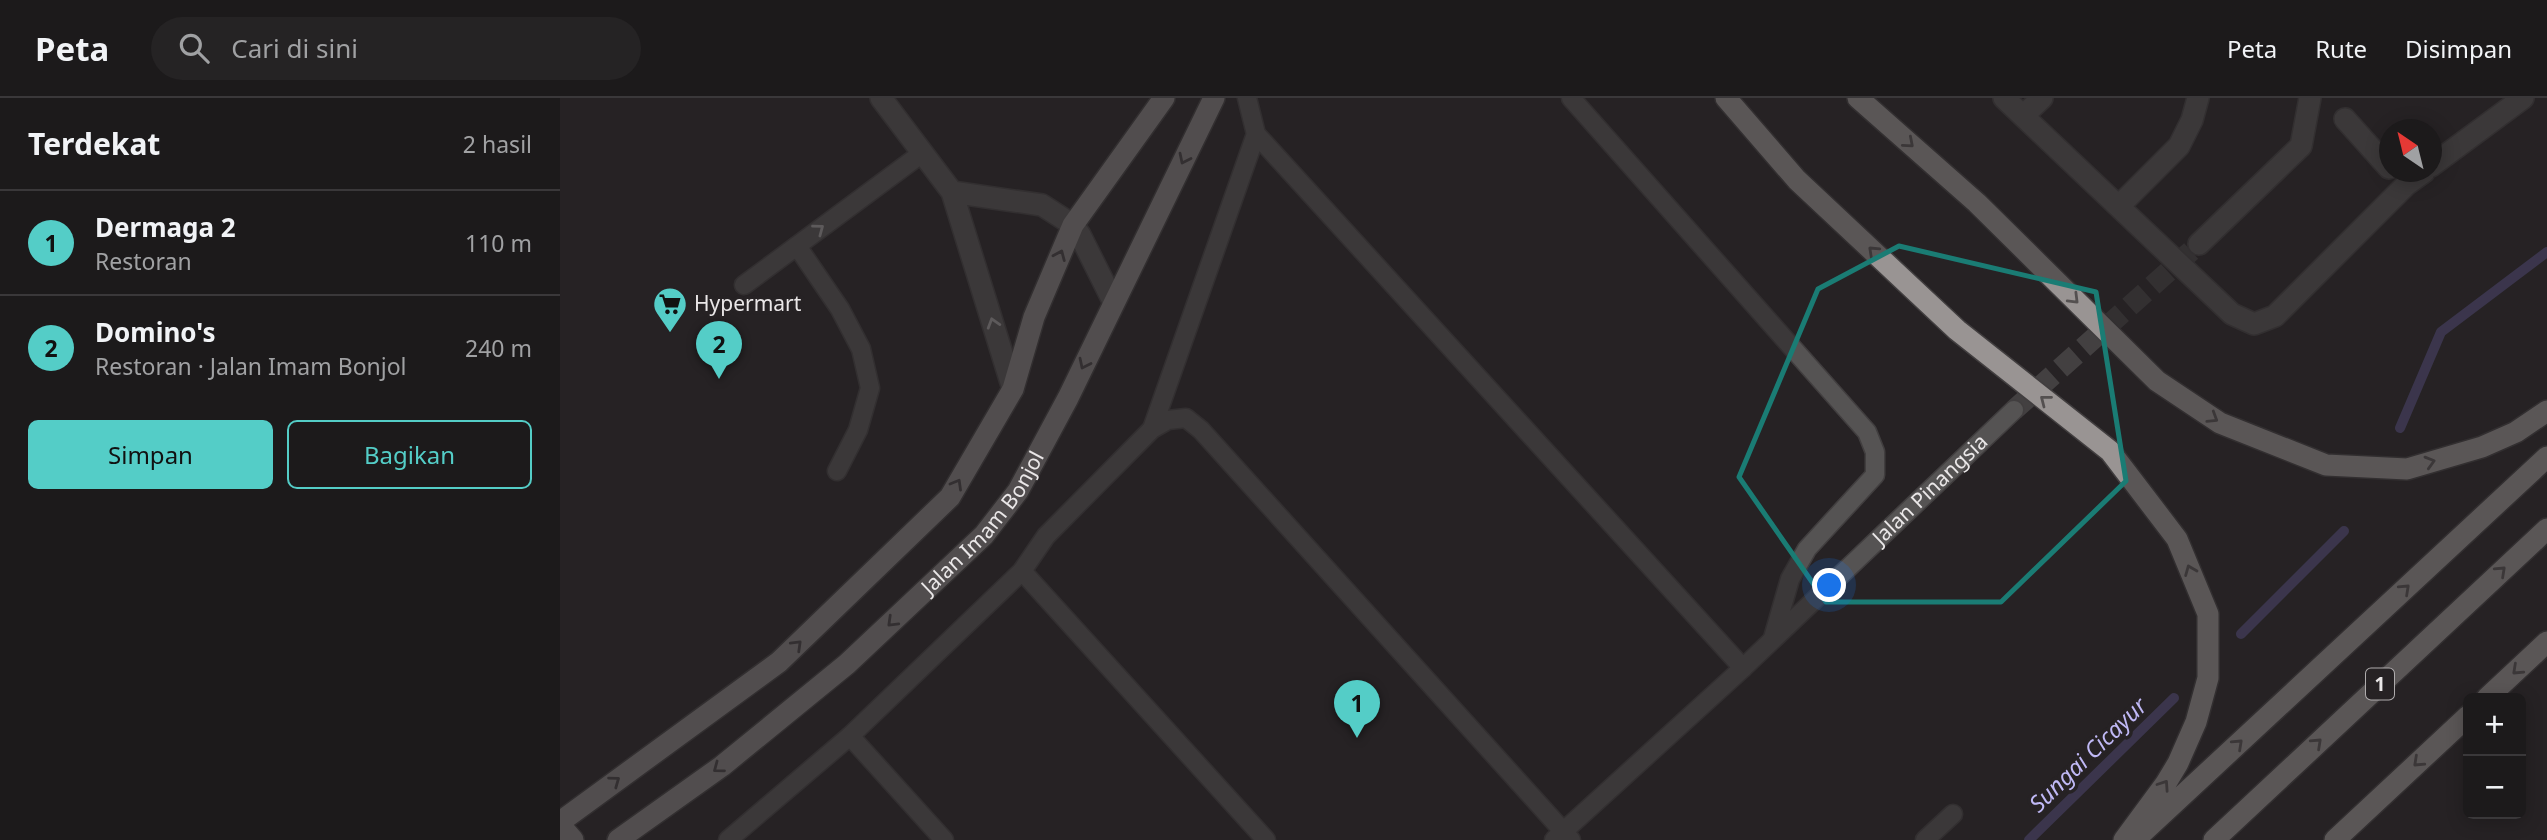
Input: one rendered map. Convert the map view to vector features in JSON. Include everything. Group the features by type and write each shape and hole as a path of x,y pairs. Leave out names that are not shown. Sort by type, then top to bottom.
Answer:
{"highway":[{"path":"1726,98 1797,180 1957,330 2110,451 2177,538 2208,614 2208,678 2196,722 2178,763 2124,840"},
{"path":"1858,98 1978,203 2157,381 2220,424 2326,465 2407,469 2482,447 2516,432 2547,411"},
{"path":"2134,840 2547,457"},
{"name":"1","path":"2214,840 2547,529"},
{"path":"2492,693 2547,642"},
{"path":"2334,840 2463,721"}],"main road":[{"name":"Jalan Imam Bonjol","path":"560,823 779,662 950,497 1013,389 1034,317 1073,225 1164,98"},
{"name":"Jalan Imam Bonjol","path":"618,840 722,765 847,664 984,535 1018,491 1031,468 1214,98"},
{"path":"560,823 573,840"}],"street":[{"path":"881,98 952,192 1013,389"},
{"path":"2004,98 2232,314 2254,324 2275,316 2395,182"},
{"path":"2022,116 2042,98"},
{"path":"2119,206 2179,146 2192,121 2198,98"},
{"path":"2199,244 2301,146 2311,98"},
{"path":"2442,158 2523,98"},
{"path":"2346,119 2379,156"},
{"path":"952,192 1042,205 1073,225 1114,303"}],"lane":[{"path":"1247,98 1256,134 1743,668"},
{"path":"1571,98 1867,432 1875,452 1875,475 1807,549 1790,579 1773,638"},
{"path":"1153,429 1256,134"},
{"path":"744,285 921,154"},
{"path":"797,246 840,309 861,349 870,388 858,430 837,471"},
{"name":"Jalan Pinangsia","path":"1563,837 2014,410"},
{"path":"728,840 850,736 1022,571 1046,536 1153,429 1168,420 1186,418 1201,430 1563,837"},
{"path":"1022,571 1266,840"},
{"path":"850,736 944,840"},
{"path":"1925,840 1953,814"}],"highlighted area":[{"path":"1899,246 2096,292 2126,481 2001,602 1826,602 1739,477 1818,289"}],"waterway":[{"name":"Sungai Cicayur","path":"2400,428 2441,332 2547,252"},
{"name":"Sungai Cicayur","path":"2241,634 2344,531"},
{"name":"Sungai Cicayur","path":"2029,840 2174,698"}],"tunnel":[{"path":"2014,410 2199,244"}],"place":[{"name":"Hypermart","path":"670,334"},
{"name":"Domino's","path":"719,379"},
{"name":"Dermaga 2","path":"1357,738"}]}
